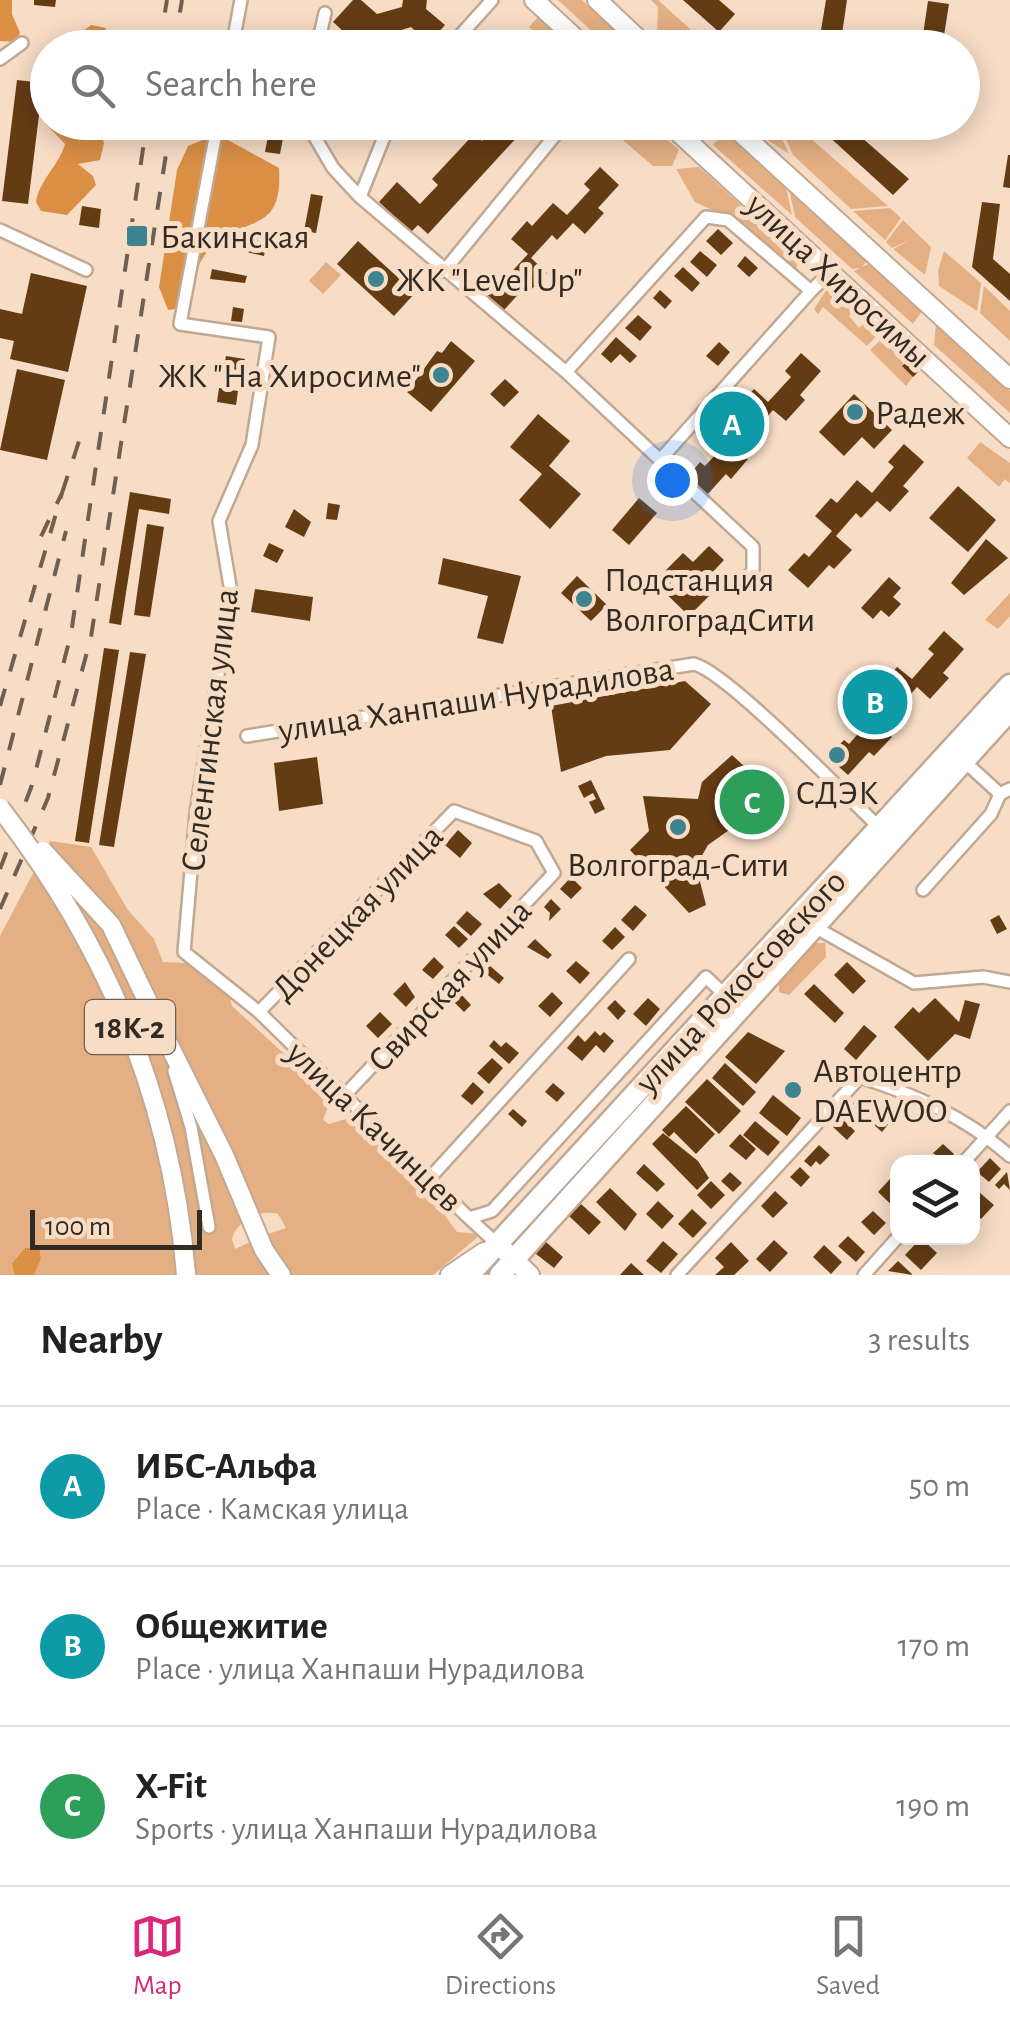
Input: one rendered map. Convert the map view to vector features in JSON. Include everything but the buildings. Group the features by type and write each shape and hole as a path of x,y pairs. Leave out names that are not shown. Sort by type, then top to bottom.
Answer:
{"highway":[{"name":"улица Рокоссовского","path":"469,1275 882,829 1010,684"},
{"name":"улица Рокоссовского","path":"515,1270 814,926 1010,710"}],"main road":[{"path":"534,0 566,30"},
{"path":"596,0 628,30"},
{"name":"улица Хиросимы","path":"687,140 1010,438"},
{"name":"улица Хиросимы","path":"749,140 1010,379"},
{"name":"18К-2","path":"0,807 111,925 257,1234 282,1275"},
{"name":"18К-2","path":"0,807 71,908 131,1028 168,1150 186,1275"},
{"path":"450,1275 496,1242 515,1270"}],"street":[{"path":"235,30 241,0"},
{"path":"465,30 492,0"},
{"path":"321,30 325,13"},
{"path":"0,58 22,43"},
{"name":"Селенгинская улица","path":"184,952 196,813 231,592 219,522 252,445 269,337 180,324 215,140"},
{"path":"316,140 332,168 360,196 566,372 753,547 753,571 738,586"},
{"path":"360,196 383,140"},
{"path":"444,271 551,140"},
{"path":"566,372 706,217 728,220 811,291"},
{"path":"0,230 86,270"},
{"path":"660,460 830,272"},
{"name":"улица Ханпаши Нурадилова","path":"247,736 694,664 704,667 736,693 882,829"},
{"path":"923,890 992,814 1005,792 964,761"},
{"name":"Донецкая улица","path":"259,1012 454,811 536,841 554,873"},
{"name":"Свирская улица","path":"343,1097 554,873"},
{"path":"814,926 914,983 983,977 1010,982"},
{"name":"улица Качинцев","path":"184,952 259,1012 469,1218 492,1211 706,977 726,996"},
{"path":"428,1180 629,959"},
{"path":"156,1018 191,1127 209,1227"},
{"path":"677,1275 860,1077 913,1094 987,1136 1010,1156"},
{"path":"970,1155 1010,1111"},
{"path":"469,1218 496,1242"},
{"path":"864,1275 891,1245"}],"shaded area":[{"path":"0,0 12,0 12,14 20,33 15,42 0,41"},
{"path":"558,0 582,0 615,30 591,30"},
{"path":"651,0 658,0 691,30 657,30 658,7"},
{"path":"538,17 552,30 532,30 529,27"},
{"path":"91,25 106,28 105,30 84,30"},
{"path":"61,140 103,140 100,160 78,164 93,176 96,185 67,215 41,211 36,202 41,186 65,144"},
{"path":"202,140 228,140 279,168 279,190 268,214 223,238 205,255 197,269 189,307 168,310 159,287 177,170 188,146"},
{"path":"623,140 668,140 679,150 672,166 653,166"},
{"path":"718,140 734,140 786,187 792,215 713,145"},
{"path":"768,140 783,140 789,154"},
{"path":"786,140 812,140 888,206 851,209 793,155"},
{"path":"699,167 796,256 797,269 737,221 695,202 676,169"},
{"path":"789,189 867,261 861,268 852,269 795,217"},
{"path":"890,208 901,218 885,240 853,211"},
{"path":"903,220 931,247 925,275 893,249 910,240 892,248 886,242"},
{"path":"944,251 981,283 977,311 939,286 938,271"},
{"path":"326,262 341,275 323,294 309,281"},
{"path":"870,263 922,311 913,324 854,271"},
{"path":"984,286 1010,311 1010,341 980,313"},
{"path":"827,289 838,290 858,307 849,316 859,328 869,319 882,330 867,346 823,307 818,314 814,309"},
{"path":"936,323 1010,391 1010,413 934,345"},
{"path":"884,337 907,357 902,366 913,377 906,386 870,350"},
{"path":"980,442 1010,463 1010,483 1005,479 999,487 967,458"},
{"path":"1010,593 1010,616 998,629 985,620"},
{"path":"50,841 91,847 128,910 154,939 163,962 186,963 226,985 232,1006 326,1092 330,1102 323,1120 329,1124 353,1117 421,1183 457,1232 481,1234 433,1275 292,1275 277,1256 268,1234 286,1228 278,1214 264,1213 244,1222 232,1239 235,1249 250,1242 268,1275 34,1275 41,1259 38,1247 25,1248 12,1263 14,1275 0,1275 0,936"},
{"path":"816,943 825,943 826,957 789,995 779,992 779,981"},
{"path":"39,1247 41,1259 34,1275 14,1275 12,1263 25,1248"}],"railway":[{"path":"162,30 167,0"},
{"path":"177,30 182,0"},
{"path":"0,869 32,785 71,634 144,140"},
{"path":"0,909 48,798 91,637 168,140"},
{"path":"62,493 83,429"},
{"path":"0,706 62,493 34,551"},
{"path":"0,785 66,531"}],"place":[{"name":"Бакинская","path":"137,236"},
{"name":"ЖК \"Level Up\"","path":"376,279"},
{"name":"ЖК \"На Хиросиме\"","path":"441,375"},
{"name":"Радеж","path":"855,412"},
{"name":"ИБС-Альфа","path":"732,424"},
{"name":"Подстанция ВолгоградСити","path":"584,599"},
{"name":"Общежитие","path":"875,702"},
{"name":"СДЭК","path":"837,755"},
{"name":"X-Fit","path":"752,802"},
{"name":"Волгоград-Сити","path":"678,827"},
{"name":"Автоцентр DAEWOO","path":"793,1090"}]}
